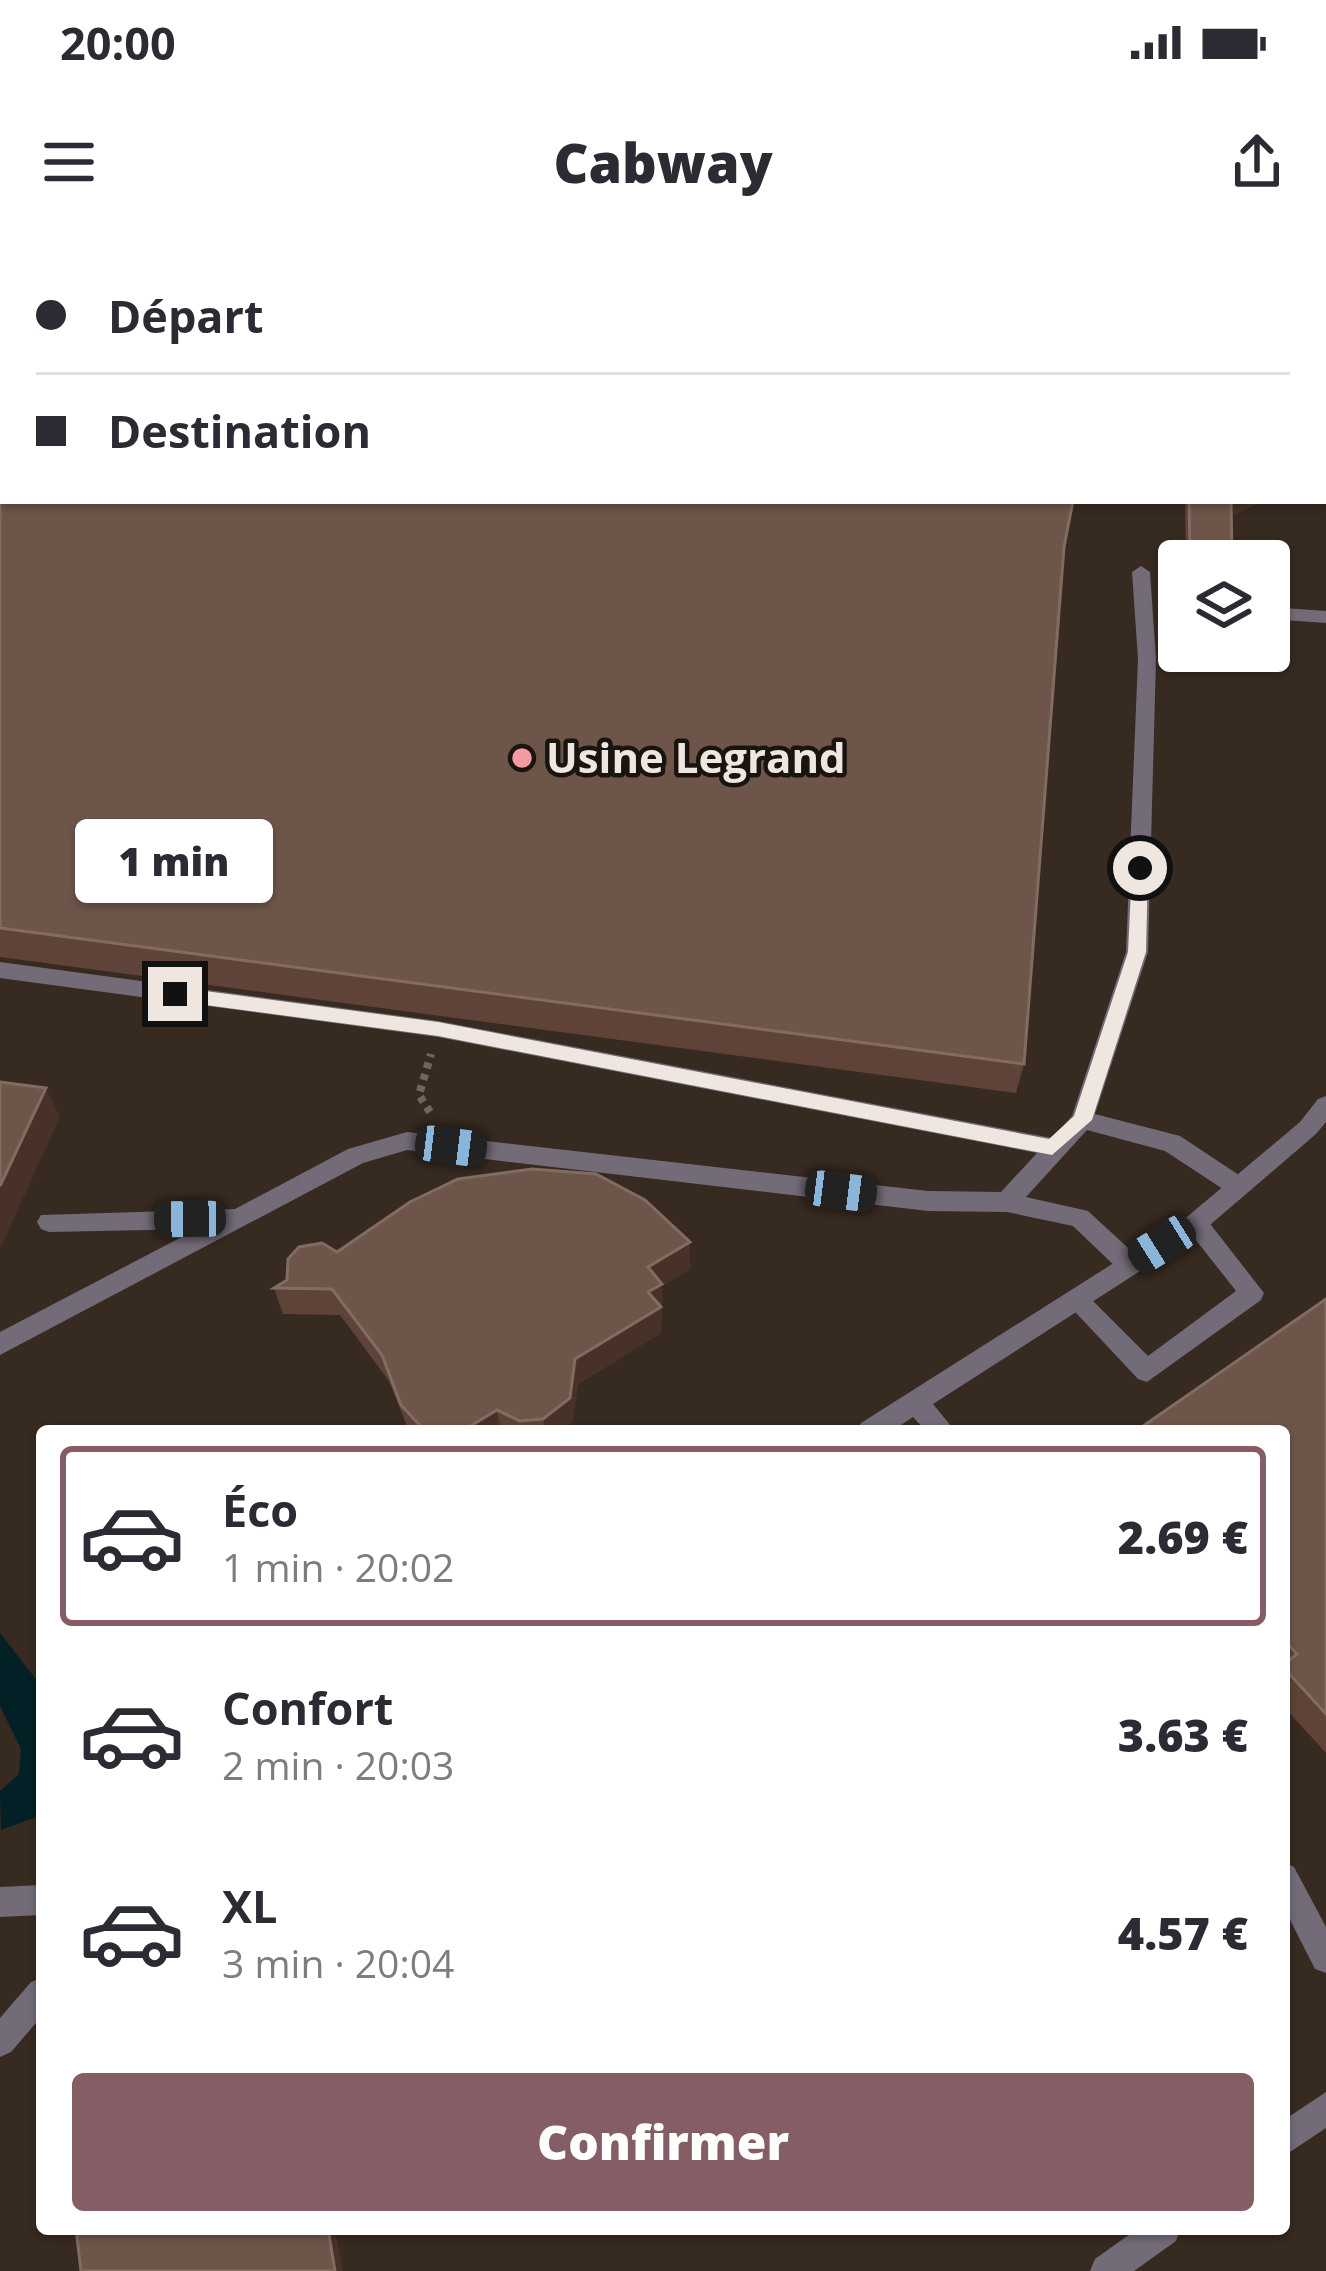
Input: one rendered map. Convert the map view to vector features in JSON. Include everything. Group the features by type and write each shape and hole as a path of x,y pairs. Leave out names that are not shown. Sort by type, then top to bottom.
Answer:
{"street":[{"path":"1007,1202 1082,1120 1137,952 1147,659 1142,572"},
{"path":"1290,614 1326,617"},
{"path":"0,970 438,1029 1052,1148"},
{"path":"880,1425 1196,1223 1308,1129 1326,1105"},
{"path":"1082,1120 1172,1143 1237,1186"},
{"path":"0,1344 356,1156 407,1142 928,1202 1007,1202 1080,1218 1129,1264"},
{"path":"49,1222 238,1218"},
{"path":"1076,1300 1147,1371 1252,1293 1196,1223"},
{"path":"916,1402 937,1425"},
{"path":"1290,1888 1326,1958"},
{"path":"0,1902 36,1900"},
{"path":"0,2041 36,2000"},
{"path":"1290,2135 1326,2108"},
{"path":"1108,2271 1156,2235"}],"path":[{"path":"438,1029 419,1095 451,1146"}],"water":[{"path":"0,1633 36,1679 36,1817 1,1830 0,1791 19,1774 21,1749 0,1706"}],"building":[{"name":"Usine Legrand","path":"0,504 1072,504 1064,547 1024,1064 0,928"},
{"path":"1189,504 1231,504 1232,540 1190,540"},
{"path":"0,1082 46,1088 0,1186"},
{"path":"532,1169 596,1174 645,1200 690,1242 648,1267 662,1284 648,1292 661,1307 575,1359 570,1398 543,1419 520,1421 497,1410 472,1425 419,1425 401,1405 382,1355 332,1289 274,1288 287,1280 288,1259 299,1247 322,1243 337,1252 410,1202 458,1179"},
{"path":"1326,1299 1326,1714 1290,1675 1290,1659 1297,1654 1290,1646 1290,1425 1145,1425"},
{"path":"77,2235 329,2235 335,2271 81,2271"}],"place":[{"name":"Usine Legrand","path":"522,758"}],"route":[{"path":"175,994 438,1029 703,1076 1052,1148 1082,1120 1137,952 1140,868"}]}
